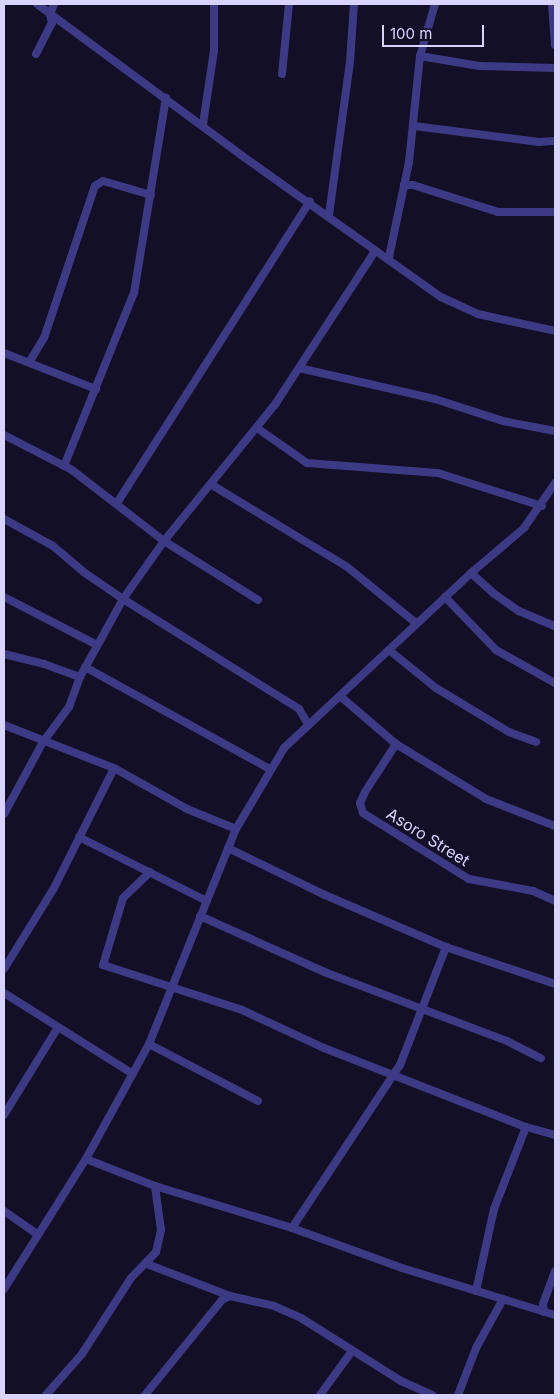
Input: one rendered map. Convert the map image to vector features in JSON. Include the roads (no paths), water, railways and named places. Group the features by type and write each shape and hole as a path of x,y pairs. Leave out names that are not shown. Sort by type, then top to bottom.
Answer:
{"street":[{"path":"37,4 203,124 241,155 310,201 375,251 389,257 441,297 478,314 555,331"},
{"path":"36,54 52,23 50,14 54,4"},
{"path":"203,124 214,50 214,4"},
{"path":"282,74 288,4"},
{"path":"329,215 350,62 354,4"},
{"path":"389,257 414,126 420,56 435,4"},
{"path":"552,4 555,45"},
{"path":"420,56 479,66 555,68"},
{"path":"64,466 134,293 166,98"},
{"path":"414,126 539,142 555,141"},
{"path":"30,361 44,338 95,186 103,181 151,194"},
{"path":"404,186 413,184 498,212 555,212"},
{"path":"116,503 310,201"},
{"path":"4,814 43,742 69,707 80,677 123,599 164,541 212,486 257,428 299,368 375,251"},
{"path":"4,352 96,389"},
{"path":"299,368 436,399 503,422 555,430"},
{"path":"257,428 307,463 438,473 542,506"},
{"path":"4,435 64,466 116,503 164,541 258,600"},
{"path":"4,1289 86,1159 149,1044 236,829 284,748 389,650 416,622 471,572 510,542 542,506 555,483"},
{"path":"212,486 346,566 416,622"},
{"path":"4,519 53,546 85,573 123,599 299,709 308,724"},
{"path":"471,572 492,593 519,611 555,626"},
{"path":"4,597 97,645"},
{"path":"445,597 496,650 555,683"},
{"path":"389,650 436,688 509,732 536,742"},
{"path":"4,654 44,664 80,677"},
{"path":"86,667 270,769"},
{"path":"340,696 396,744 486,799 555,826"},
{"path":"4,725 43,742 114,768 187,809 236,829"},
{"name":"Asoro Street","path":"396,744 362,798 360,803 363,812 469,879 533,891 555,901"},
{"path":"4,969 54,888 114,768"},
{"path":"79,837 207,902"},
{"path":"228,848 325,895 446,947 555,984"},
{"path":"150,872 123,898 103,966 172,985 242,1010 324,1048 393,1073 526,1127 555,1135"},
{"path":"200,916 327,973 507,1041 541,1058"},
{"path":"292,1228 393,1073 410,1040 420,1008 446,947"},
{"path":"4,993 57,1029 133,1074"},
{"path":"4,1115 57,1029"},
{"path":"149,1044 258,1101"},
{"path":"476,1291 494,1208 522,1143 526,1127"},
{"path":"86,1159 155,1186 292,1228 402,1268 555,1315"},
{"path":"46,1395 82,1354 131,1278 147,1264 156,1252 161,1230 155,1186"},
{"path":"4,1211 37,1234"},
{"path":"147,1264 230,1296 274,1306 301,1318 401,1382 432,1395"},
{"path":"544,1312 544,1304 555,1271"},
{"path":"146,1395 222,1300 230,1296"},
{"path":"458,1395 476,1348 503,1299"},
{"path":"320,1395 352,1351"}]}
